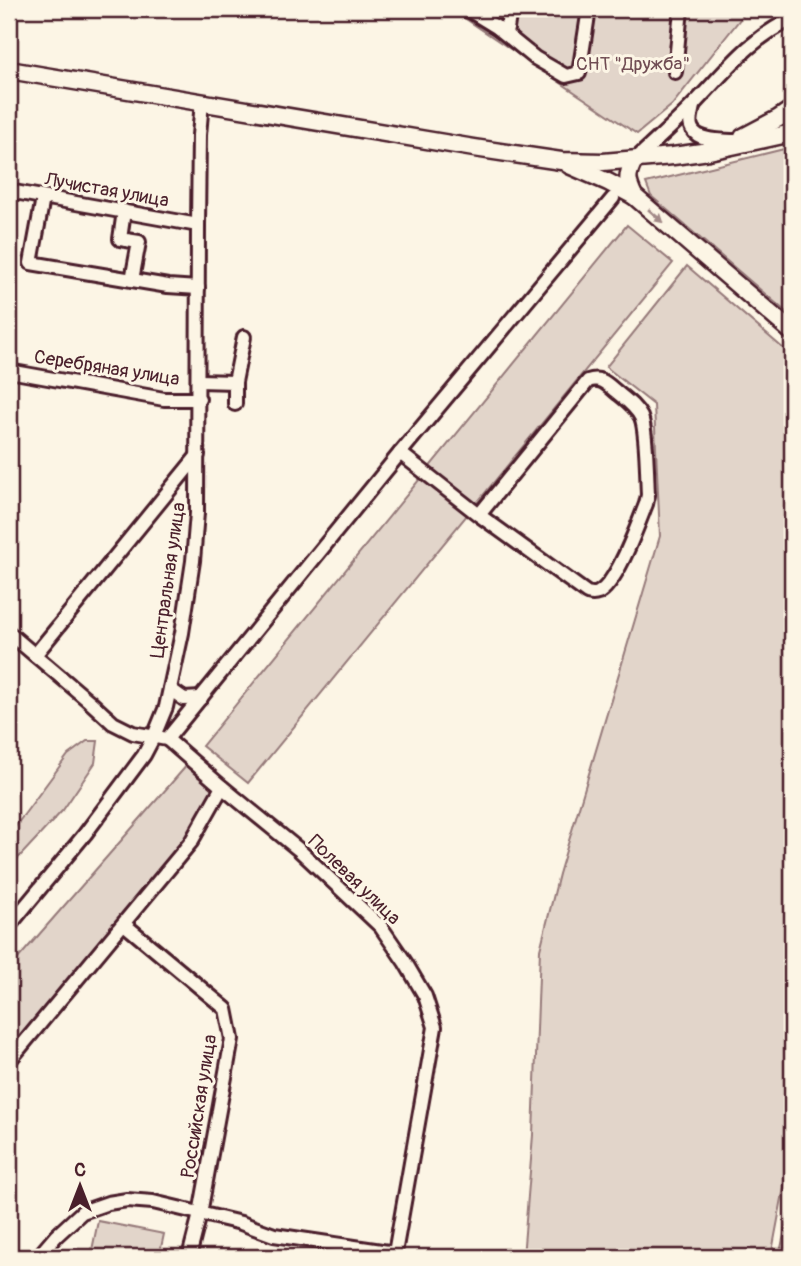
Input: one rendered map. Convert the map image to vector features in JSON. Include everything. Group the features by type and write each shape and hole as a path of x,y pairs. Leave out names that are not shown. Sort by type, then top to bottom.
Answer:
{"main road":[{"path":"9,70 561,161 634,161 709,151 792,133"},
{"path":"709,151 734,141 792,109"},
{"path":"561,161 634,197 792,332"},
{"path":"634,161 627,182 634,197"}],"street":[{"path":"467,9 498,28 535,58 566,76 579,73 589,9"},
{"path":"498,28 507,29 510,9"},
{"path":"675,72 681,9"},
{"path":"634,161 754,42 773,28 792,19"},
{"name":"Центральная улица","path":"9,926 85,834 144,755 161,738 182,633 197,513 199,135 202,102"},
{"path":"694,104 690,119 691,128 697,134 709,140 734,141"},
{"name":"Лучистая улица","path":"9,191 198,225"},
{"path":"43,198 31,262 168,286 198,288"},
{"path":"9,633 113,723 133,733 161,738 201,698 400,453 613,198"},
{"path":"124,211 120,239 139,242 132,279"},
{"path":"235,404 235,382 244,337"},
{"name":"Серебряная улица","path":"9,371 164,399 199,399"},
{"path":"198,381 235,382"},
{"path":"400,453 479,515 587,593 597,593 623,562 648,495 644,435 640,416 635,408 603,381 588,381 479,515"},
{"path":"35,655 198,455"},
{"path":"170,689 184,699 201,698"},
{"name":"Полевая улица","path":"161,738 298,849 381,927 425,996 435,1027 396,1255"},
{"path":"9,1061 191,842 222,787"},
{"name":"Российская улица","path":"124,924 226,1009 232,1039 200,1214 189,1257"},
{"path":"38,1257 82,1212 127,1200 153,1202 241,1223 274,1235 396,1255"}],"green space":[{"name":"СНТ \"Дружба\"","path":"451,9 748,9 672,105 637,134"},
{"path":"792,147 792,317 651,196 646,183"},
{"path":"627,225 673,263 248,783 202,746"},
{"path":"687,266 792,356 792,1145 771,1257 523,1257 533,1135 540,950 559,874 660,536 654,405 606,367"},
{"path":"87,741 98,741 95,763 63,810 9,868 9,835 68,755"},
{"path":"188,764 215,789 185,837 115,927 9,1051 9,969"},
{"path":"792,1199 792,1257 779,1257"},
{"path":"98,1221 164,1234 159,1257 91,1255"}]}
